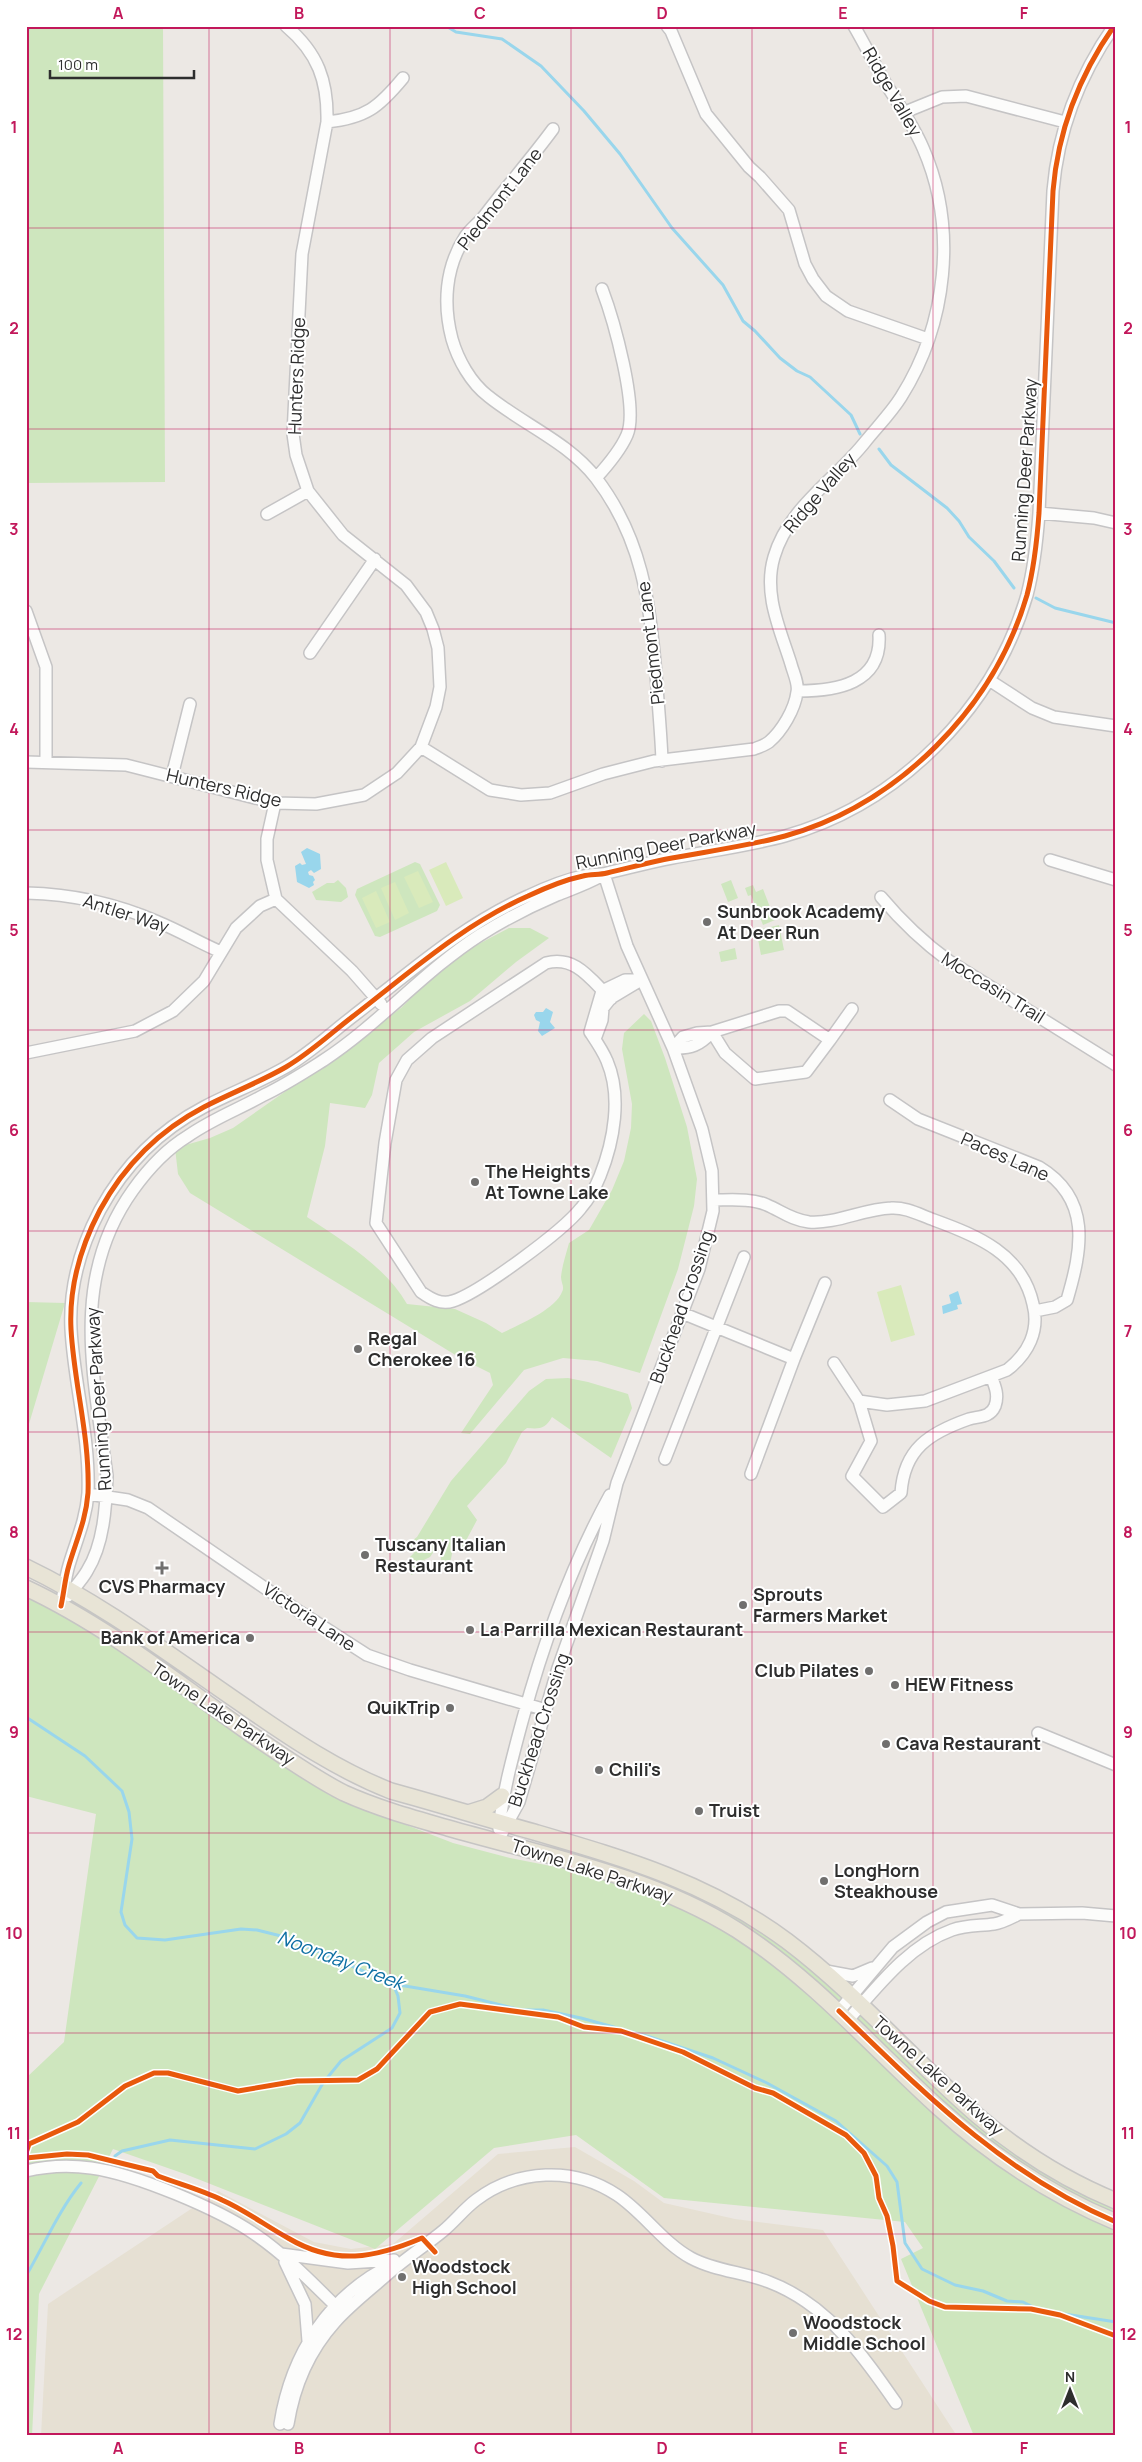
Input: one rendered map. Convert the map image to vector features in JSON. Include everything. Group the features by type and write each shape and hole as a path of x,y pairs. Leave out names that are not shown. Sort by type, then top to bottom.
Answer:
{"main road":[{"name":"Towne Lake Parkway","path":"26,1567 69,1589 307,1749 336,1766 391,1791 617,1856 683,1880 763,1924 822,1970 981,2118 1038,2159 1087,2188 1116,2202"},
{"name":"Towne Lake Parkway","path":"26,1588 61,1606 326,1783 377,1805 629,1880 697,1908 736,1930 778,1959 844,2015 939,2107 992,2151 1045,2186 1116,2222"},
{"path":"468,1813 487,1808 502,1796"}],"street":[{"name":"Hunters Ridge","path":"26,762 126,765 275,803 316,804 364,796 397,773 421,747 436,707 440,688 438,648 426,612 414,594 396,575 343,535 308,491 298,463 293,434 296,349 304,234 327,122 325,83 320,69 310,51 286,26"},
{"path":"667,26 672,31 706,114 749,167 789,210 805,264 819,288 838,305 848,310 928,339"},
{"name":"Ridge Valley","path":"798,691 775,617 770,590 769,576 780,540 802,507 864,443 901,398 920,361 928,339 938,306 943,274 941,216 928,161 905,112 854,26"},
{"name":"Running Deer Parkway","path":"69,1589 70,1562 83,1526 88,1494 86,1439 72,1340 72,1306 76,1274 85,1242 112,1189 152,1143 183,1119 287,1066 462,932 503,908 584,875 604,874 650,862 782,836 817,825 848,811 894,782 934,749 958,723 989,680 1010,640 1026,598 1034,564 1039,513 1053,192 1057,157 1065,122 1077,89 1091,62 1114,26"},
{"path":"327,122 363,114 379,105 403,78"},
{"path":"905,112 937,98 966,96 1065,122"},
{"name":"Piedmont Lane","path":"553,129 528,162 465,236 452,266 447,287 448,318 455,348 469,375 479,388 522,421 566,448 596,478 628,529 645,583 650,611 662,761"},
{"path":"596,478 618,451 628,434 630,419 630,406 621,361 602,289"},
{"path":"267,514 308,491"},
{"path":"1039,513 1094,518 1116,524"},
{"path":"310,653 375,559"},
{"path":"26,610 46,667 46,762"},
{"path":"421,747 490,790 521,795 550,793 603,774 662,761 742,752 769,742 787,720 798,691 827,691 840,687 866,674 880,649 879,635"},
{"path":"989,680 1032,708 1054,717 1116,726"},
{"path":"172,776 190,704"},
{"path":"275,803 267,838 267,860 276,899 352,971 387,1011"},
{"path":"1050,860 1116,880"},
{"name":"Running Deer Parkway","path":"61,1606 69,1589 88,1570 96,1547 106,1497 107,1476 92,1345 91,1304 98,1262 115,1217 144,1175 172,1147 207,1124 266,1094 344,1047 450,958 480,936 540,903 587,884 604,874"},
{"name":"Buckhead Crossing","path":"497,1842 503,1824 519,1802 568,1638 603,1542 617,1483 703,1256 711,1225 714,1200 707,1149 673,1048 641,980 621,931 604,874"},
{"name":"Antler Way","path":"26,893 67,896 112,906 158,922 221,952"},
{"name":"Moccasin Trail","path":"881,897 902,923 942,956 1116,1065"},
{"path":"26,1053 135,1031 148,1026 173,1011 204,981 236,928 251,913 276,899"},
{"path":"606,995 579,966 556,960 546,963 432,1038 407,1060 396,1080 385,1143 376,1223 422,1292 431,1299 441,1302 452,1302 470,1293 556,1232 581,1208 600,1177 610,1145 615,1115 615,1087 608,1061 590,1032 606,995 625,980 641,980"},
{"path":"712,1032 725,1052 755,1079 806,1072 852,1009"},
{"path":"673,1048 683,1037 697,1033 712,1032 779,1011 787,1011 830,1040"},
{"name":"Paces Lane","path":"890,1100 918,1119 1039,1167 1051,1175 1070,1196 1079,1223 1075,1274 1067,1300 1055,1307 1035,1311"},
{"path":"714,1200 766,1205 792,1218 820,1222 890,1208 904,1208 965,1232 996,1247 1022,1275 1032,1297 1035,1311 1033,1337 1027,1350 1007,1370 925,1401 887,1405 859,1401"},
{"path":"664,1459 744,1257"},
{"path":"751,1474 825,1282"},
{"path":"682,1313 794,1359"},
{"path":"834,1363 859,1401 871,1441 852,1476 883,1507 901,1494 902,1479 911,1454 921,1444 970,1419 984,1417 994,1407 998,1393 991,1376"},
{"name":"Buckhead Crossing","path":"503,1824 502,1796 547,1638 587,1537 617,1483"},
{"name":"Victoria Lane","path":"88,1494 128,1500 148,1508 300,1612 367,1655 410,1670 546,1710"},
{"path":"1038,1733 1116,1765"},
{"path":"822,1970 838,1975 854,1976 870,1969 912,1932 946,1912 992,1905 1019,1914 1082,1913 1116,1916"},
{"path":"844,2015 856,2001 930,1940 965,1926 996,1924 1019,1914"},
{"path":"856,2001 879,1962"},
{"path":"26,2171 70,2167 111,2172 224,2216 254,2234 280,2253 343,2313"},
{"path":"405,2258 366,2279 335,2305 308,2343 287,2389 284,2424 300,2377 326,2332 343,2313 405,2258 446,2229 473,2202 505,2183 544,2175 585,2180 602,2186 622,2199 669,2243 690,2257 780,2286 817,2308 838,2327 896,2403"},
{"path":"280,2253 348,2263 405,2258"},
{"path":"280,2253 297,2284 305,2304 308,2343"}],"shaded area":[{"name":"Woodstock High School","path":"575,2147 634,2181 664,2203 735,2219 823,2230 957,2436 41,2436 48,2304 218,2191 314,2242 351,2249 393,2244 498,2154"}],"green space":[{"path":"26,26 163,26 165,482 26,483"},
{"path":"415,862 420,864 440,905 437,911 380,937 375,936 355,895 357,889"},
{"path":"446,862 463,898 446,906 429,870"},
{"path":"418,871 433,902 419,908 404,877"},
{"path":"338,880 346,888 348,897 341,902 316,900 312,892 327,883 334,883"},
{"path":"731,880 738,898 728,902 721,884"},
{"path":"395,882 409,913 395,920 381,888"},
{"path":"753,885 756,892 763,889 775,920 763,925 751,895 748,896 745,888"},
{"path":"376,891 390,922 376,928 362,898"},
{"path":"779,925 784,950 761,955 758,930"},
{"path":"509,928 530,928 549,938 516,962 470,1001 414,1032 379,1063 372,1095 365,1108 330,1103 325,1146 307,1217 349,1245 375,1266 398,1290 407,1304 455,1309 486,1323 502,1333 544,1311 558,1299 562,1292 561,1279 569,1243 589,1230 612,1190 624,1161 631,1128 632,1104 622,1049 624,1033 644,1014 651,1021 665,1058 687,1127 697,1179 694,1206 678,1269 640,1373 597,1361 563,1358 524,1370 470,1434 461,1433 493,1385 490,1373 462,1359 190,1193 178,1174 175,1148 210,1138 233,1128 342,1052 401,1008 452,958"},
{"path":"735,948 737,959 721,962 719,952"},
{"path":"901,1285 915,1335 891,1342 877,1292"},
{"path":"26,1302 65,1303 26,1434"},
{"path":"568,1378 628,1394 632,1408 611,1458 552,1417 542,1427 527,1428 522,1432 506,1463 467,1506 477,1520 461,1550 454,1543 450,1564 447,1568 441,1563 441,1550 437,1547 430,1557 420,1562 423,1570 411,1575 410,1557 414,1553 406,1549 408,1544 417,1537 451,1481 529,1391 546,1379"},
{"path":"26,1545 27,1587 259,1738 329,1795 453,1843 510,1858 663,1888 748,1920 849,1991 970,2101 1064,2176 1116,2198 1116,2436 974,2436 901,2259 923,2248 905,2222 664,2198 576,2135 494,2148 375,2249 185,2174 113,2149 39,2294 32,2436 26,2436 26,2078 64,2042 96,1814 26,1796"}],"water":[{"path":"307,848 320,854 321,869 314,873 311,870 308,872 315,880 313,882 314,885 309,888 297,882 295,866 300,863 302,865 306,864 301,852"},
{"path":"546,1008 553,1012 550,1022 555,1028 542,1036 538,1031 540,1022 536,1020 534,1015 536,1012 543,1012"},
{"path":"958,1291 962,1304 957,1305 958,1309 943,1314 942,1306 951,1303 949,1295"}],"waterway":[{"name":"Noonday Creek","path":"26,36 29,26"},
{"path":"446,26 456,32 502,39 541,66 584,111 620,154 672,228 723,285 743,321 780,358 797,371 810,377 851,415 860,434"},
{"path":"879,449 891,465 947,508 959,521 969,537 994,561 1014,588"},
{"path":"1036,598 1055,608 1116,623"},
{"name":"Noonday Creek","path":"26,1717 85,1756 122,1791 129,1812 132,1839 121,1912 125,1925 137,1938 165,1940 241,1929 257,1930 285,1937 393,1984 465,1996 521,2010 543,2010 581,2018 650,2037 713,2058 767,2083 836,2121 887,2166 897,2182 905,2243 922,2269 955,2285 983,2291 1007,2301 1023,2302 1039,2310 1116,2322"},
{"path":"115,2156 122,2151 170,2140 255,2149 286,2134 300,2123 323,2083 341,2061 392,2028 400,2013 398,1996 393,1984"},
{"path":"26,2276 59,2216 81,2183"}],"cycle path":[{"path":"61,1606 68,1570 83,1521 88,1493 87,1451 71,1329 74,1283 87,1238 100,1210 120,1179 144,1151 188,1116 295,1062 436,951 481,921 528,896 555,884 583,876 604,874 785,836 827,821 866,801 903,775 936,746 966,712 991,676 1012,636 1027,595 1035,554 1039,513 1053,191 1056,168 1065,125 1072,104 1090,64 1114,26"},
{"path":"26,2153 29,2144 78,2122 125,2086 154,2073 168,2073 238,2091 297,2081 358,2080 377,2069 430,2012 460,2004 558,2017 584,2027 621,2031 683,2052 755,2088 773,2093 846,2135 864,2153 876,2176 879,2198 887,2216 897,2281 929,2301 945,2307 1031,2309 1060,2315 1116,2336"},
{"path":"839,2011 935,2102 1002,2156 1075,2203 1116,2222"},
{"path":"26,2158 67,2154 88,2155 153,2171 158,2176 207,2193 231,2204 288,2238 322,2253 339,2256 371,2254 405,2245 422,2238 435,2252"}],"place":[{"name":"Sunbrook Academy At Deer Run","path":"707,922"},
{"name":"The Heights At Towne Lake","path":"475,1182"},
{"name":"Regal Cherokee 16","path":"358,1349"},
{"name":"Tuscany Italian Restaurant","path":"365,1555"},
{"name":"CVS Pharmacy","path":"162,1568"},
{"name":"Sprouts Farmers Market","path":"743,1605"},
{"name":"La Parrilla Mexican Restaurant","path":"470,1630"},
{"name":"Bank of America","path":"250,1638"},
{"name":"Club Pilates","path":"869,1671"},
{"name":"HEW Fitness","path":"895,1685"},
{"name":"QuikTrip","path":"450,1708"},
{"name":"Cava Restaurant","path":"886,1744"},
{"name":"Chili's","path":"599,1770"},
{"name":"Truist","path":"699,1811"},
{"name":"LongHorn Steakhouse","path":"824,1881"},
{"name":"Woodstock High School","path":"402,2277"},
{"name":"Woodstock Middle School","path":"793,2333"}]}
